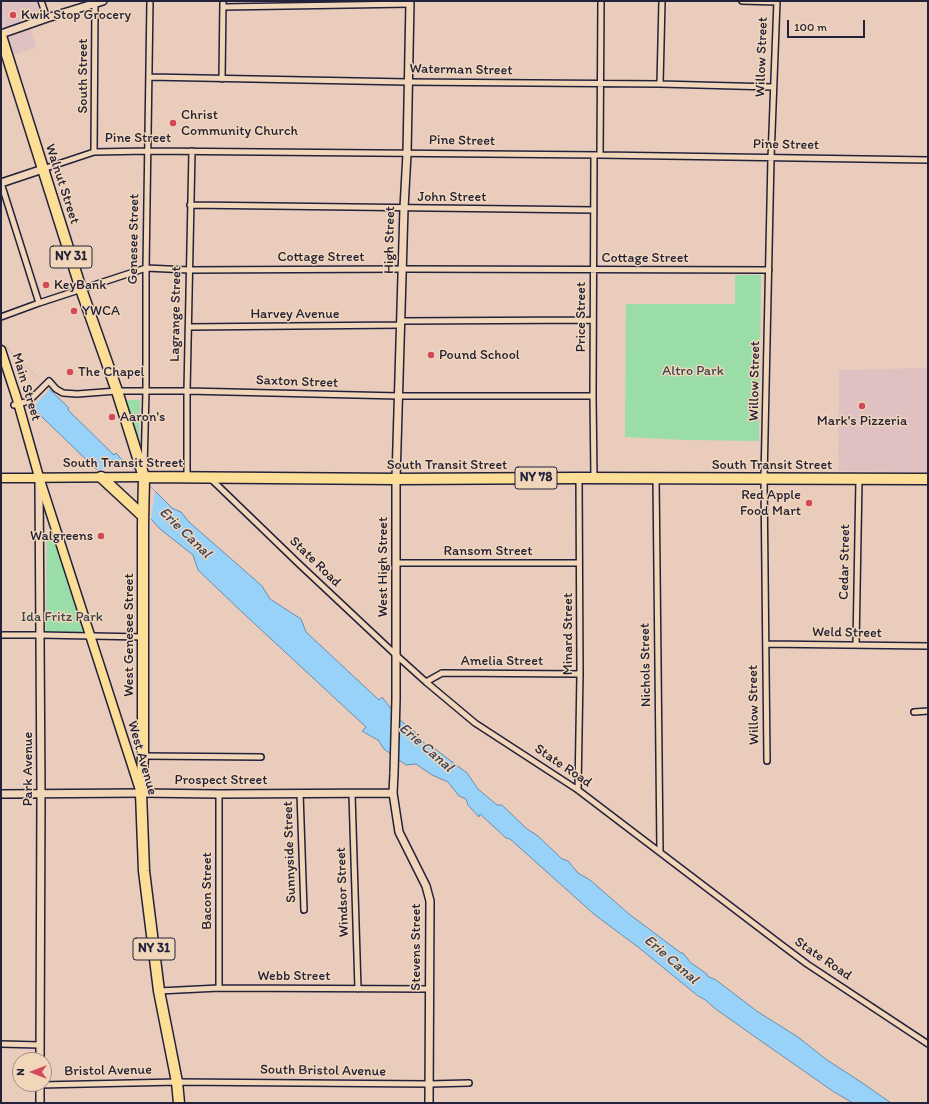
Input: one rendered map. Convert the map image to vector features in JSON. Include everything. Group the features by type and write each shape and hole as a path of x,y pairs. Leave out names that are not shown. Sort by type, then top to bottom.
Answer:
{"highway":[{"name":"Walnut Street","path":"1,35 81,289 117,391 143,478"},
{"path":"97,477 143,520"},
{"name":"South Transit Street","path":"143,478 928,479"},
{"name":"West Genesee Street","path":"141,793 143,756 144,637 143,478"},
{"name":"West Avenue","path":"141,793 144,871 159,991 179,1103"}],"main road":[{"name":"Main Street","path":"1,350 39,478"},
{"name":"Main Street","path":"1,364 16,401"},
{"name":"NY 78","path":"1,478 39,478"},
{"name":"South Transit Street","path":"39,478 143,478"},
{"name":"West Avenue","path":"39,478 141,793"}],"street":[{"path":"41,1 47,18"},
{"path":"1,35 47,18 95,2 103,1"},
{"name":"Genesee Street","path":"143,478 146,391 146,268 150,1"},
{"path":"222,79 223,1"},
{"name":"Price Street","path":"594,478 594,210 602,1"},
{"path":"660,84 662,1"},
{"path":"742,1 777,1"},
{"name":"Willow Street","path":"767,761 764,479 771,158 777,1"},
{"name":"South Street","path":"94,152 95,2"},
{"path":"223,7 410,3"},
{"name":"High Street","path":"396,479 407,154 407,82 410,3"},
{"name":"Waterman Street","path":"149,77 773,87"},
{"name":"Pine Street","path":"1,183 94,152 192,151 928,160"},
{"name":"Lagrange Street","path":"187,477 187,391 192,151"},
{"path":"1,183 39,303"},
{"name":"John Street","path":"190,205 594,210"},
{"name":"Cottage Street","path":"1,317 146,268 189,270 403,268 769,270"},
{"name":"Harvey Avenue","path":"188,326 593,320"},
{"name":"Saxton Street","path":"16,401 29,401 49,381 56,389 63,393 77,394 117,391 187,391 399,396 593,396"},
{"name":"State Road","path":"209,477 396,655 476,723 578,790 783,946 928,1044"},
{"name":"Park Avenue","path":"39,478 41,794 40,1052"},
{"name":"Minard Street","path":"578,790 580,674 579,478"},
{"name":"Nichols Street","path":"656,478 660,851"},
{"name":"West High Street","path":"396,479 396,655"},
{"name":"Cedar Street","path":"856,645 859,479"},
{"name":"Ransom Street","path":"396,564 579,563"},
{"path":"1,635 144,637"},
{"name":"Weld Street","path":"766,644 928,646"},
{"name":"Stevens Street","path":"396,655 393,793 399,832 426,886 430,901 429,1103"},
{"name":"Amelia Street","path":"426,682 442,673 580,674"},
{"path":"914,712 928,711"},
{"path":"143,756 261,757"},
{"name":"Sunnyside Street","path":"300,793 304,910"},
{"name":"Prospect Street","path":"1,794 393,793"},
{"name":"Bacon Street","path":"219,794 219,988"},
{"name":"Windsor Street","path":"352,794 358,989"},
{"name":"Webb Street","path":"159,991 219,988 430,989"},
{"path":"1,1044 40,1045"},
{"name":"South Bristol Avenue","path":"176,1082 469,1083"},
{"name":"Bristol Avenue","path":"52,1084 176,1082"},
{"path":"40,1092 40,1103"}],"shaded area":[{"path":"1,1 38,1 43,15 28,19 36,47 14,55 1,18"},
{"path":"928,368 928,472 838,471 839,370"}],"green space":[{"name":"Altro Park","path":"735,275 761,275 759,441 625,437 626,304 735,304"},
{"path":"125,400 140,400 139,446"},
{"name":"Ida Fritz Park","path":"50,533 54,536 84,632 46,632 47,536"}],"water":[{"name":"Erie Canal","path":"1,343 69,408 68,410 114,455 116,453 172,508 181,512 189,522 262,586 270,599 301,619 306,632 379,700 382,697 400,720 416,733 421,741 435,749 467,773 478,789 497,805 502,805 562,859 568,861 578,873 590,880 629,914 683,953 691,963 707,974 707,976 716,980 758,1012 798,1037 827,1060 891,1103 853,1103 834,1092 761,1041 698,996 638,947 595,915 510,839 506,838 480,814 479,817 468,805 466,799 459,796 448,782 432,775 416,764 406,765 384,749 378,740 362,731 366,727 198,570 193,555 160,529 42,417 33,409 30,410 1,381"}],"pier":[{"path":"1,343 50,389 30,410 1,384"},
{"path":"129,465 155,491 151,521 95,470"}],"place":[{"name":"Kwik Stop Grocery","path":"13,15"},
{"name":"Christ Community Church","path":"173,123"},
{"name":"KeyBank","path":"46,285"},
{"name":"YWCA","path":"74,311"},
{"name":"Pound School","path":"431,355"},
{"name":"The Chapel","path":"70,372"},
{"name":"Mark's Pizzeria","path":"862,406"},
{"name":"Aaron's","path":"112,417"},
{"name":"Red Apple Food Mart","path":"809,503"},
{"name":"Walgreens","path":"101,536"}]}
